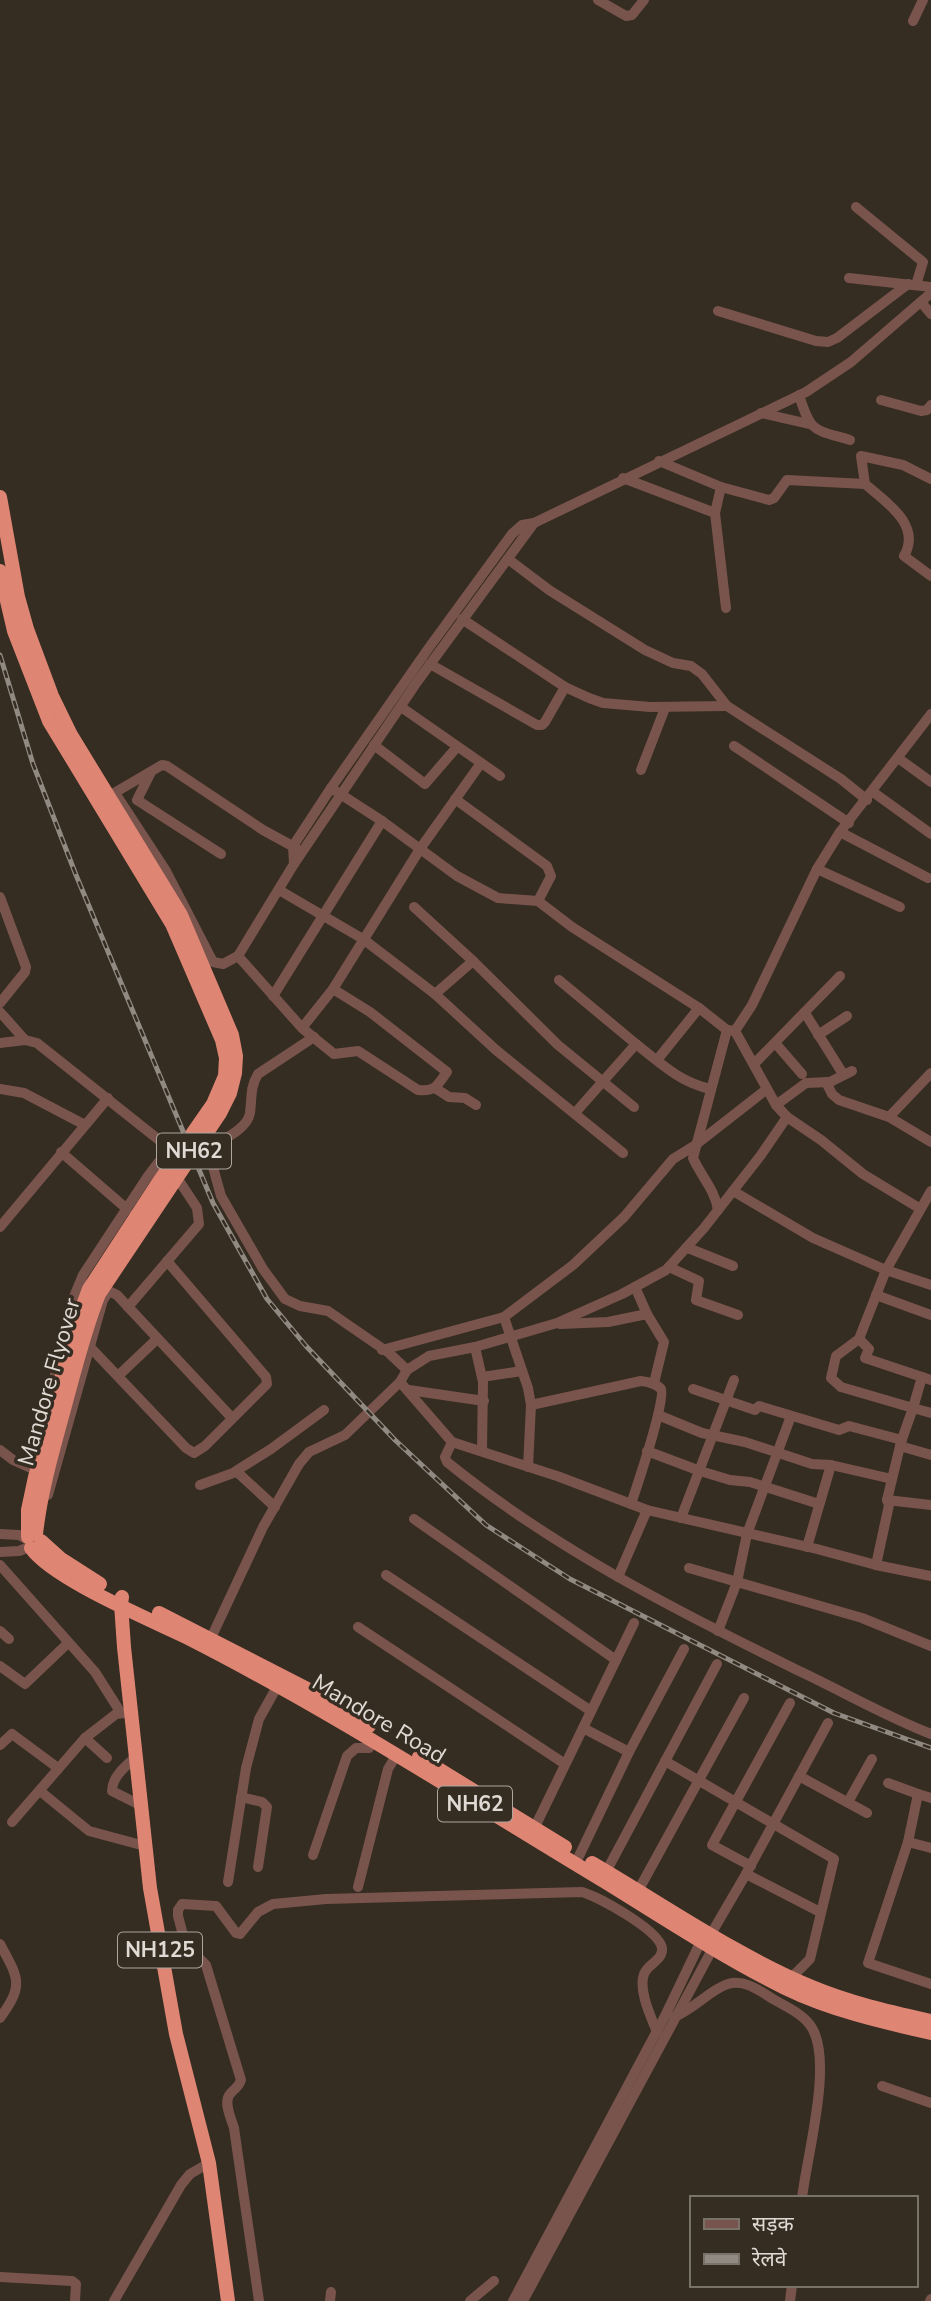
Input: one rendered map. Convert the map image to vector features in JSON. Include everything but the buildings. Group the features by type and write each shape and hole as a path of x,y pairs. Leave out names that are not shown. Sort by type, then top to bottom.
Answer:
{"highway":[{"name":"NH62","path":"0,497 18,597 27,629 52,696 71,736 108,797"},
{"name":"NH62","path":"0,571 14,631 49,721 108,797"},
{"name":"Mandore Flyover","path":"33,1508 38,1475 99,1294 220,1114 230,1093 235,1073 236,1056 232,1035 186,928 122,828 108,797"},
{"name":"NH62","path":"33,1508 32,1541 127,1603"},
{"name":"Mandore Road","path":"127,1603 211,1638 319,1695 532,1832 802,1996 848,2012 931,2033"},
{"name":"Mandore Road","path":"127,1603 278,1685 532,1832 579,1856 638,1891 708,1941 849,2001 931,2021"},
{"name":"NH125","path":"127,1603 126,1713 137,1756 145,1846 161,1960 176,2034 209,2163 228,2301"},
{"name":"NH125","path":"127,1603 162,1920 184,2031 217,2162 237,2301"}],"street":[{"path":"598,0 626,16 632,15 644,0"},
{"path":"913,21 923,0"},
{"path":"718,311 816,341 828,342 912,284 923,262 856,206"},
{"path":"849,278 931,287"},
{"path":"298,849 264,830 172,768 162,765 108,797 166,871 213,962 223,964 239,956 294,864 298,849 331,788 512,534 522,525 534,523 799,395 851,362 931,293"},
{"path":"921,302 931,314"},
{"path":"799,395 809,424"},
{"path":"881,400 921,411 927,410 931,405"},
{"path":"761,413 809,424 820,431 850,440"},
{"path":"865,484 861,456 903,465 931,479"},
{"path":"659,461 721,487 769,500 774,498 787,480 865,484 891,506 910,533 909,548 904,556 931,576"},
{"path":"623,478 715,513"},
{"path":"721,487 715,513 726,608"},
{"path":"298,849 342,795 430,664 534,523"},
{"path":"508,559 550,590 645,650 664,660 691,666 702,674 727,706 931,834"},
{"path":"462,619 565,687 603,703 665,708 727,706"},
{"path":"430,664 537,725 545,722 565,687"},
{"path":"401,707 500,776"},
{"path":"641,770 665,708"},
{"path":"718,1210 716,1198 700,1174 690,1148 728,1029 752,1005 817,869 846,820 931,714"},
{"path":"374,745 425,784 457,747"},
{"path":"734,746 846,820"},
{"path":"898,758 931,782"},
{"path":"302,1028 333,989 419,849 481,763"},
{"path":"151,771 137,800 221,855"},
{"path":"331,788 382,821 457,876 498,898 538,901 572,927 699,1008 728,1029 754,1064 776,1105 787,1117 863,1174 919,1208"},
{"path":"455,799 547,866 551,876 538,901"},
{"path":"273,996 382,821"},
{"path":"840,832 928,878"},
{"path":"817,869 900,907"},
{"path":"279,890 363,939 435,993 496,1050 623,1153"},
{"path":"0,897 26,967 25,972 0,1003"},
{"path":"414,906 558,1045 634,1107"},
{"path":"239,956 302,1028 334,1054 358,1051 418,1090 428,1091 435,1088 447,1072 370,1012 333,989"},
{"path":"435,993 474,961"},
{"path":"754,1064 840,976"},
{"path":"559,979 657,1060 693,1085 708,1089"},
{"path":"657,1060 699,1008"},
{"path":"0,1013 25,1040"},
{"path":"776,1105 806,1083 827,1082 847,1073 818,1035 806,1013"},
{"path":"818,1035 846,1016"},
{"path":"0,1043 25,1040 37,1043 159,1140 171,1146 208,1149 244,1125 250,1115 253,1082 258,1074 314,1037"},
{"path":"575,1113 636,1044"},
{"path":"776,1044 802,1074"},
{"path":"889,1117 931,1073"},
{"path":"827,1082 832,1094 839,1100 889,1117 931,1142"},
{"path":"435,1088 449,1097 465,1098 476,1105"},
{"path":"0,1089 23,1093 85,1125"},
{"path":"386,1351 504,1317 573,1265 624,1217 673,1159 767,1089"},
{"path":"0,1227 108,1098"},
{"path":"557,1324 635,1287 669,1267 688,1248 733,1191 787,1117"},
{"path":"0,1450 38,1475 58,1353 73,1299 96,1253 171,1146"},
{"path":"208,1149 221,1196 263,1269 285,1300 328,1311 386,1351 405,1369"},
{"path":"61,1152 128,1209"},
{"path":"128,1307 196,1229 200,1219 194,1202 163,1157"},
{"path":"733,1191 813,1238 886,1270 931,1285"},
{"path":"929,1197 919,1208 886,1270 859,1339 836,1356 831,1378 841,1387 931,1413"},
{"path":"688,1248 733,1266"},
{"path":"89,1346 186,1448 194,1452 205,1446 267,1384 268,1380 224,1325 167,1261"},
{"path":"669,1267 699,1281 696,1300 738,1315"},
{"path":"635,1287 646,1314 665,1345 654,1383"},
{"path":"33,1508 49,1495 103,1300 111,1292 117,1295 232,1418"},
{"path":"876,1295 931,1315"},
{"path":"211,1638 299,1464 309,1452 345,1435 400,1382 405,1369 429,1356 475,1347 511,1334 557,1324 608,1322 646,1314"},
{"path":"504,1317 531,1405 528,1467"},
{"path":"119,1376 157,1339"},
{"path":"859,1339 869,1349 865,1358 927,1378 901,1443 887,1500 889,1505 876,1565"},
{"path":"475,1347 484,1401 482,1451"},
{"path":"482,1377 522,1371"},
{"path":"681,1518 734,1380"},
{"path":"531,1405 641,1381 654,1383 660,1388 663,1394 658,1415 632,1504"},
{"path":"400,1382 452,1442 647,1510 931,1576"},
{"path":"408,1390 484,1401"},
{"path":"693,1390 755,1410 759,1406 839,1430 849,1426 931,1455"},
{"path":"201,1485 237,1473 324,1410"},
{"path":"658,1415 702,1433 746,1442 812,1464 831,1465 892,1479"},
{"path":"718,1630 737,1582 747,1534 791,1416"},
{"path":"452,1442 445,1457 447,1462 512,1512 618,1577 718,1630 931,1734"},
{"path":"648,1451 700,1471 819,1504"},
{"path":"807,1547 831,1465"},
{"path":"237,1473 275,1507"},
{"path":"887,1500 931,1505"},
{"path":"618,1577 647,1510"},
{"path":"414,1519 616,1660"},
{"path":"0,1534 19,1535 32,1541 19,1551 0,1552"},
{"path":"0,1565 95,1672 126,1713"},
{"path":"689,1568 862,1618 931,1646"},
{"path":"386,1575 591,1711"},
{"path":"532,1832 634,1623"},
{"path":"358,1627 565,1765"},
{"path":"0,1632 9,1639"},
{"path":"0,1666 25,1684 68,1643"},
{"path":"579,1856 629,1752 684,1649"},
{"path":"606,1872 717,1664"},
{"path":"228,1882 246,1768 259,1719 278,1685"},
{"path":"638,1891 744,1698"},
{"path":"790,1703 712,1844 748,1870 820,1912"},
{"path":"12,1822 85,1738 116,1714 126,1713"},
{"path":"513,2301 657,2032 681,1995 828,1723"},
{"path":"583,1728 629,1752"},
{"path":"0,1745 12,1734 58,1768"},
{"path":"85,1738 107,1758"},
{"path":"313,1855 347,1756 356,1748 369,1748 372,1738"},
{"path":"358,1887 388,1769 397,1754"},
{"path":"137,1756 116,1777 112,1791 142,1806"},
{"path":"848,1802 872,1759"},
{"path":"665,1761 834,1859 810,1959 791,1978"},
{"path":"799,1776 867,1813"},
{"path":"888,1783 931,1798"},
{"path":"40,1791 89,1831 145,1846"},
{"path":"918,1794 908,1842 868,1963 931,1984"},
{"path":"241,1797 262,1802 267,1807 258,1867"},
{"path":"908,1842 931,1848"},
{"path":"259,2301 236,2141 227,2102 241,2080 206,1965 187,1946 183,1935 178,1916 182,1904 216,1906 236,1933 240,1934 258,1912 272,1904 326,1899 582,1892 630,1917 658,1939 662,1947 661,1955 644,1972 643,1977 647,2007 657,2032"},
{"path":"0,1944 18,1983 17,1992 0,2018"},
{"path":"673,2017 688,2011 720,1987 736,1982 765,1994 795,2012 812,2027 820,2053 822,2074 802,2196"},
{"path":"523,2301 673,2017 681,1995"},
{"path":"882,2086 931,2103"},
{"path":"114,2301 181,2185 191,2174 209,2163"},
{"path":"0,2277 72,2281 76,2284 75,2301"},
{"path":"470,2301 494,2281"}],"railway":[{"path":"0,655 33,764 76,875 213,1203 267,1299 306,1346 395,1440 486,1525 570,1579 834,1713 931,1748"}]}
